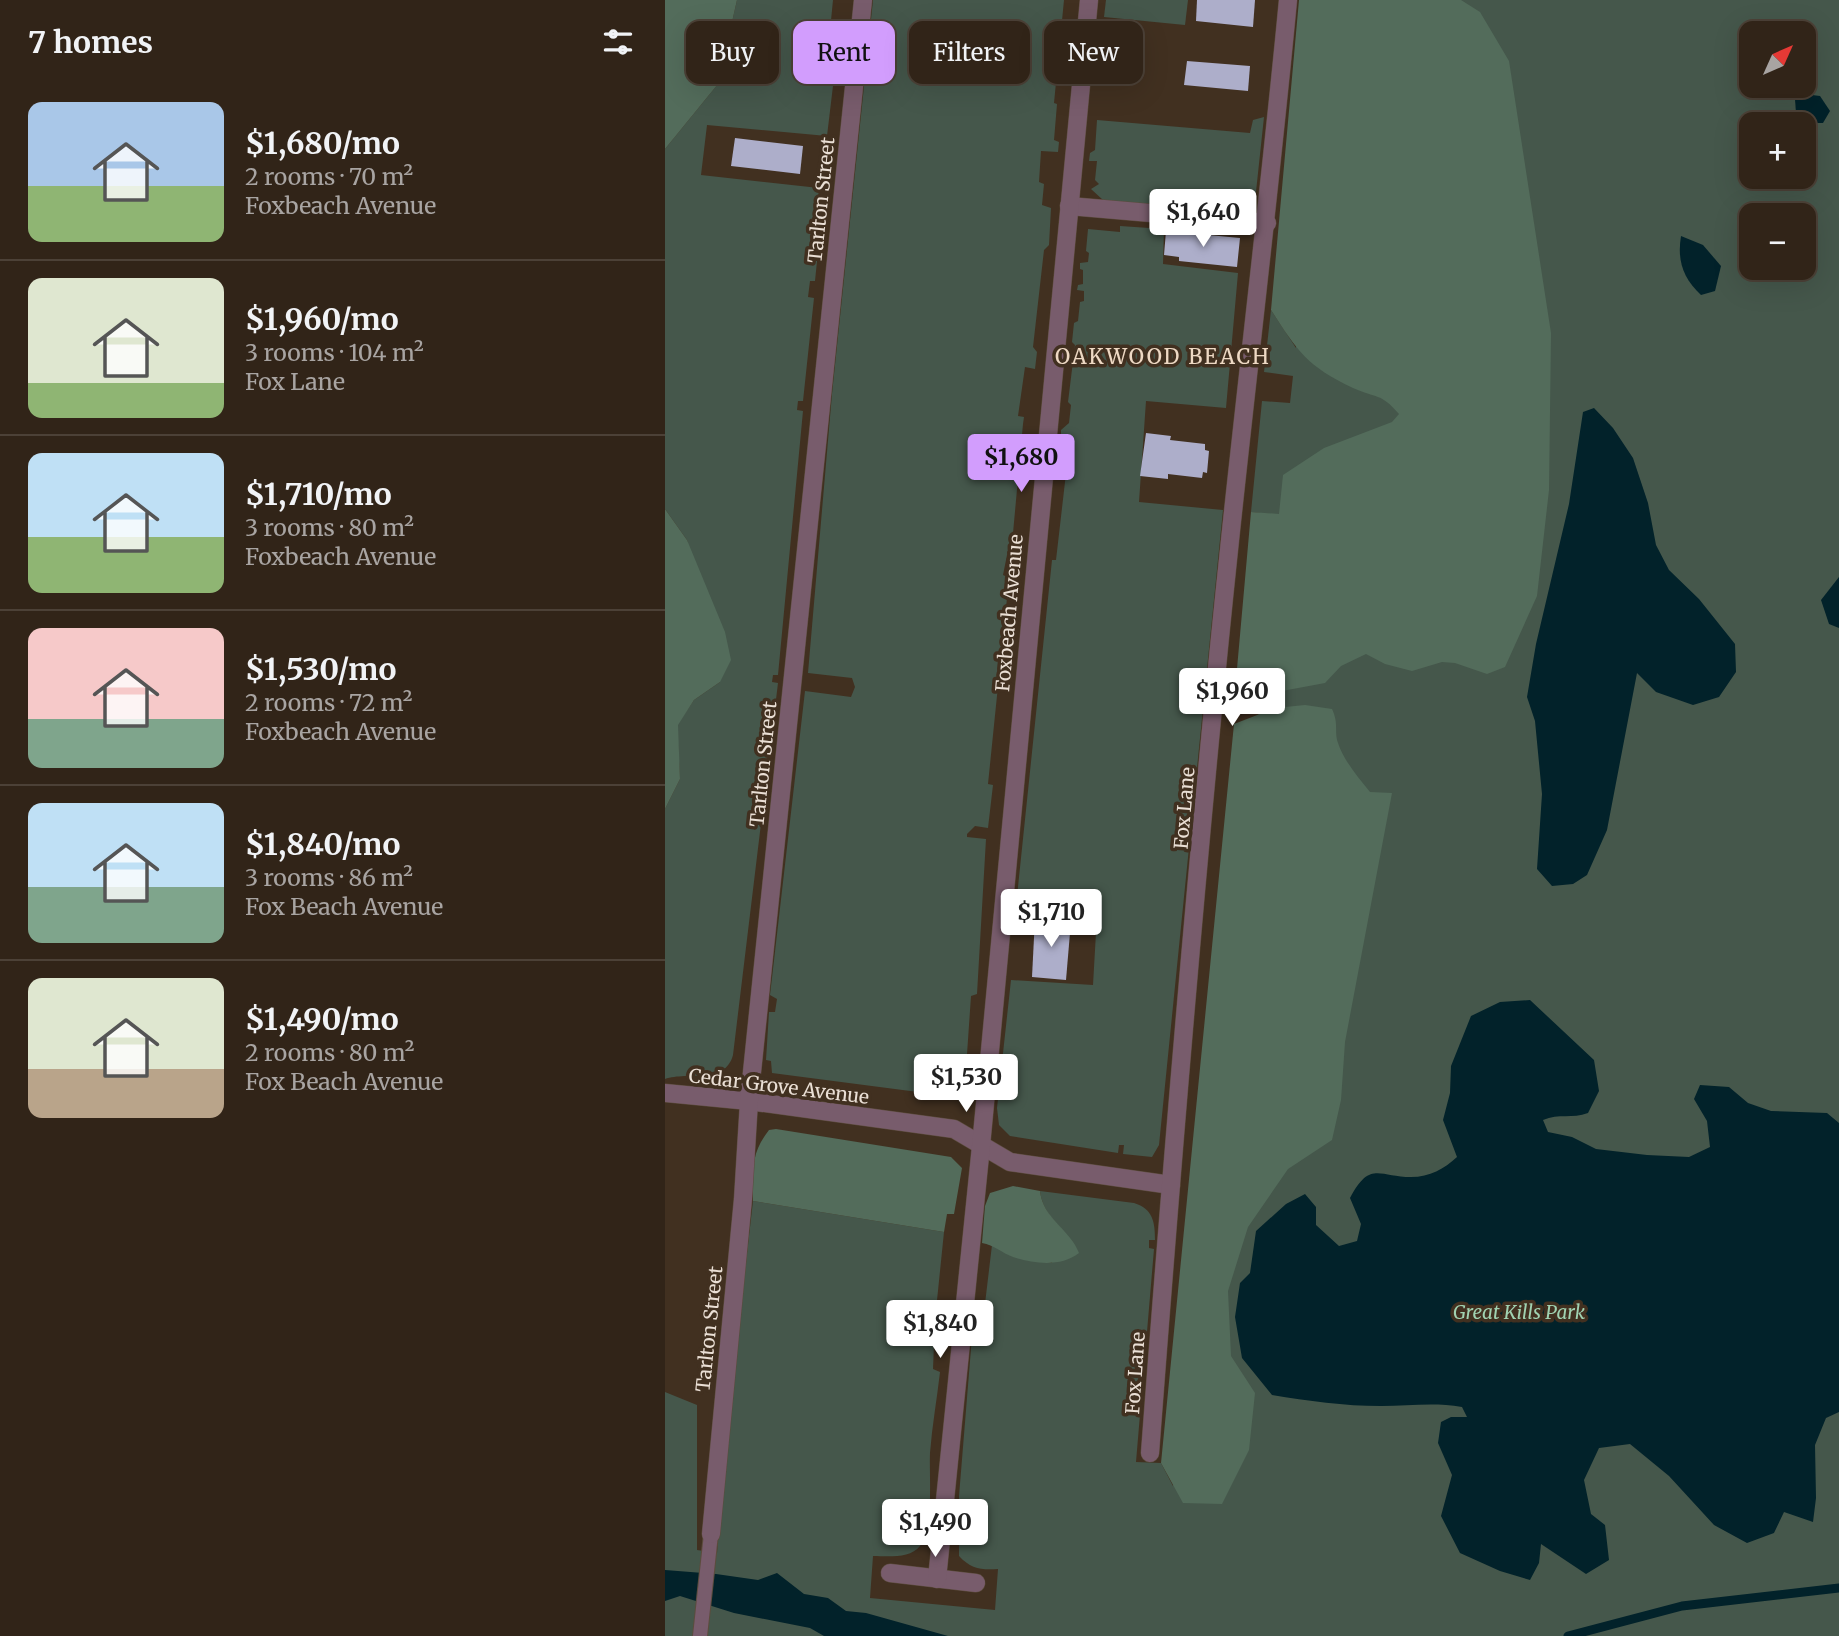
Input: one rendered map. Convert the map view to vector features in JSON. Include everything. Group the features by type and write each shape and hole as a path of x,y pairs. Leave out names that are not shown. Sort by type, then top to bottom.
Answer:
{"street":[{"name":"Tarlton Street","path":"711,1534 743,1199 749,1101 863,0"},
{"name":"Foxbeach Avenue","path":"937,1579 981,1146 1089,0"},
{"name":"Fox Lane","path":"1150,1453 1171,1185 1230,541 1267,223 1288,0"},
{"path":"1069,206 1267,223"},
{"name":"Cedar Grove Avenue","path":"665,1093 749,1101 954,1129 1010,1162 1171,1185"},
{"path":"890,1573 977,1583"}],"lane":[{"path":"700,1636 711,1534"}],"green space":[{"path":"665,0 737,0 732,21 686,21 686,84 718,84 665,149"},
{"path":"737,0 833,0 831,21 793,21 793,84 833,84 827,136 707,125 701,175 819,188 816,218 820,232 815,281 810,281 808,297 814,298 803,401 798,401 797,410 803,411 778,675 773,675 772,682 778,683 733,1055 729,1064 714,1074 665,1079 665,809 680,779 677,725 694,700 720,682 687,540 665,509 665,149 718,84 779,84 779,21 732,21"},
{"path":"873,0 1064,0 1062,21 1044,21 1044,84 1056,84 1054,140 1059,142 1058,152 1041,151 1039,182 1044,184 1042,205 1051,208 1049,245 1044,250 1033,347 1037,352 1035,369 1025,367 1018,416 1024,417 1011,555 1007,555 1003,575 1007,577 1008,588 988,784 993,785 988,828 975,826 967,834 967,837 986,839 977,994 971,996 964,1098 772,1073 771,1061 766,1060 769,1012 775,1012 777,999 770,995 805,691 851,697 855,687 852,678 808,673 832,394 864,84 895,84 895,21 871,21"},
{"path":"1106,0 1188,0 1185,25 1104,17"},
{"name":"Great Kills Park","path":"1299,0 1839,0 1839,1636 665,1636 665,1392 697,1405 697,1550 717,1553 726,1437 753,1201 944,1232 933,1369 940,1372 930,1453 927,1527 916,1550 898,1556 873,1556 870,1598 995,1610 998,1569 977,1568 959,1556 959,1496 974,1312 984,1312 992,1245 1012,1256 1052,1263 1061,1228 1047,1211 1040,1191 1134,1203 1152,1217 1155,1240 1149,1240 1149,1248 1154,1249 1136,1462 1161,1463 1173,1486 1198,1303 1279,515 1251,512 1262,401 1290,403 1293,376 1264,372 1271,310 1296,348"},
{"path":"1299,0 1461,0 1480,12 1509,61 1551,333 1549,490 1537,596 1505,667 1487,674 1455,663 1442,662 1412,671 1385,664 1366,654 1341,666 1325,683 1261,695 1235,691 1251,512 1279,514 1283,475 1324,448 1392,422 1399,414 1382,399 1337,380 1314,365 1289,337 1271,310"},
{"path":"1264,117 1252,208 1246,210 1114,205 1103,200 1091,189 1099,184 1095,180 1097,161 1089,161 1090,153 1095,150 1097,120 1250,133 1253,120"},
{"path":"1120,226 1164,229 1163,264 1238,273 1226,408 1146,401 1139,502 1223,510 1159,1145 1152,1157 1123,1154 1124,1145 1119,1145 1118,1153 1010,1136 999,1125 997,1108 1011,980 1093,985 1097,915 1016,906 1052,560 1056,560 1068,456 1064,455 1061,446 1061,430 1069,423 1074,323 1078,321 1080,302 1084,301 1084,291 1077,290 1078,285 1083,284 1080,263 1088,262 1088,229 1120,232"},
{"path":"665,509 687,540 725,632 731,660 720,682 694,700 678,725 680,779 665,809"},
{"path":"1305,705 1332,709 1338,743 1352,769 1370,792 1392,793 1345,1042 1341,1100 1332,1140 1288,1169 1248,1227 1228,1291 1231,1356 1255,1393 1249,1450 1222,1504 1183,1503 1161,1463 1234,724 1275,708"},
{"path":"769,1130 951,1157 962,1168 954,1214 947,1214 944,1232 753,1201 753,1172 758,1147"},
{"path":"1013,1186 1040,1191 1051,1217 1070,1237 1079,1253 1064,1261 1039,1263 1013,1257 982,1243 985,1206 990,1193"}],"water":[{"path":"1820,96 1830,111 1823,123 1816,123 1816,112 1796,112 1795,99"},
{"path":"1681,236 1703,245 1721,266 1715,291 1701,295 1690,282 1681,261"},
{"path":"1594,408 1613,428 1633,458 1648,503 1656,545 1669,570 1699,599 1735,644 1736,672 1719,697 1693,705 1656,692 1637,673 1607,830 1587,875 1573,884 1552,886 1537,869 1542,794 1535,721 1527,697 1536,644 1569,504 1583,412"},
{"path":"1839,577 1839,628 1829,624 1821,600"},
{"path":"1530,1000 1594,1060 1599,1091 1588,1113 1543,1120 1548,1132 1572,1137 1596,1149 1689,1157 1710,1147 1707,1121 1694,1099 1700,1085 1729,1087 1748,1103 1771,1111 1827,1113 1839,1123 1839,1412 1826,1418 1815,1445 1816,1498 1813,1522 1784,1512 1774,1533 1747,1543 1714,1525 1669,1476 1630,1444 1599,1448 1584,1480 1591,1514 1605,1525 1609,1560 1586,1574 1541,1544 1539,1563 1530,1580 1500,1571 1460,1553 1441,1516 1452,1475 1438,1443 1441,1422 1451,1417 1467,1417 1462,1407 1431,1404 1353,1405 1272,1395 1242,1358 1235,1317 1240,1283 1250,1273 1256,1231 1286,1204 1305,1194 1316,1207 1316,1225 1339,1246 1357,1241 1361,1224 1350,1198 1363,1179 1376,1173 1424,1176 1442,1169 1457,1157 1443,1120 1450,1093 1451,1066 1471,1016 1500,1002"},
{"path":"665,1570 758,1580 777,1573 804,1594 828,1598 846,1611 866,1613 948,1636 824,1636 810,1628 734,1613 680,1596 665,1601"}],"building":[{"path":"1197,0 1255,0 1253,27 1196,21"},
{"path":"1187,61 1250,66 1248,91 1184,85"},
{"path":"735,138 803,146 800,174 731,166"},
{"path":"1166,231 1240,238 1237,267 1179,261 1179,257 1164,255"},
{"path":"1146,433 1171,436 1170,440 1205,444 1205,450 1209,451 1207,473 1203,472 1202,478 1168,474 1168,479 1140,476"},
{"path":"1035,918 1071,921 1066,980 1032,977"}],"waterway":[{"path":"1568,1636 1682,1606 1839,1588"}],"district":[{"name":"OAKWOOD BEACH","path":"1163,356"}]}
